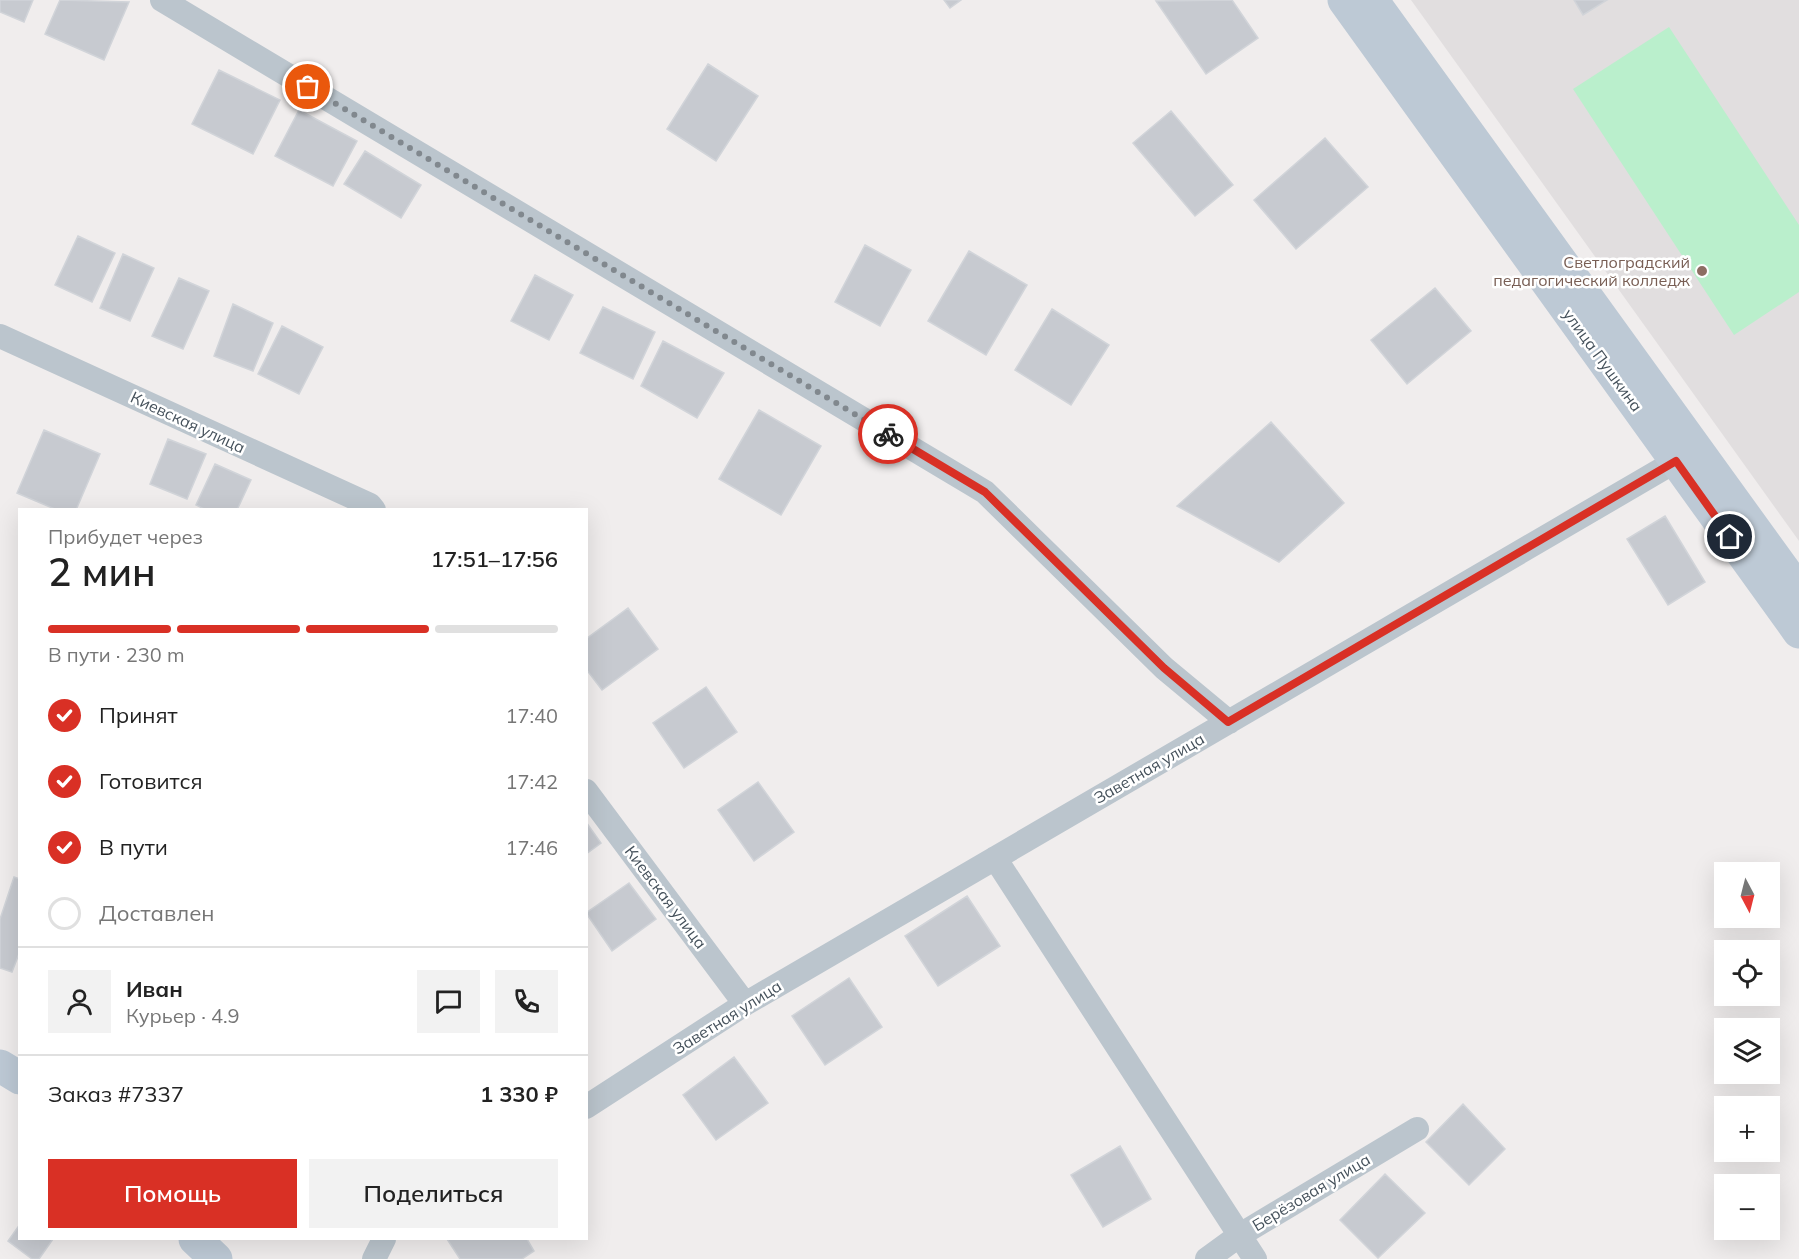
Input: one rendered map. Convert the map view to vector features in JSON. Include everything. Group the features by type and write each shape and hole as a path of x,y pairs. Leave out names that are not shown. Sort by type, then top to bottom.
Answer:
{"street":[{"path":"165,0 985,492 1164,668 1228,722"},
{"name":"улица Пушкина","path":"1344,0 1799,632"},
{"path":"1372,0 1799,591"},
{"name":"Киевская улица","path":"0,336 372,508"},
{"name":"Заветная улица","path":"588,1106 745,1004 1676,461"},
{"name":"Киевская улица","path":"588,794 745,1004"},
{"path":"995,858 1255,1259"},
{"path":"0,1066 18,1077"},
{"name":"Берёзовая улица","path":"1207,1259 1240,1235 1417,1129"},
{"path":"196,1240 216,1259"},
{"path":"374,1259 384,1240"}],"shaded area":[{"name":"Светлоградский педагогический колледж","path":"1411,0 1799,0 1799,541"}],"green space":[{"path":"1669,27 1799,225 1799,292 1734,335 1573,89"}],"building":[{"path":"0,0 33,0 24,22 0,12"},
{"path":"60,0 129,2 104,60 45,34"},
{"path":"944,0 961,0 950,8"},
{"path":"1232,0 1258,38 1206,74 1156,1"},
{"path":"1574,0 1607,0 1583,15"},
{"path":"708,64 758,96 716,161 667,129"},
{"path":"219,70 280,100 253,154 192,124"},
{"path":"299,110 357,141 333,186 275,156"},
{"path":"1171,111 1233,185 1195,216 1133,143"},
{"path":"1325,138 1368,187 1296,249 1254,200"},
{"path":"365,151 421,185 401,218 344,184"},
{"path":"78,236 115,253 92,302 55,285"},
{"path":"865,245 911,270 880,326 835,302"},
{"path":"969,251 1027,285 986,355 928,321"},
{"path":"123,254 154,268 130,321 100,308"},
{"path":"535,275 573,295 549,340 511,321"},
{"path":"179,278 209,291 183,349 152,336"},
{"path":"1435,288 1471,331 1407,384 1371,340"},
{"path":"233,304 273,323 253,371 214,356"},
{"path":"603,307 655,332 633,379 580,353"},
{"path":"1052,309 1109,345 1071,405 1015,370"},
{"path":"282,326 323,347 299,394 258,374"},
{"path":"663,341 724,373 697,418 641,386"},
{"path":"759,410 821,446 781,515 719,479"},
{"path":"1271,422 1344,503 1279,562 1177,506"},
{"path":"44,430 100,454 77,508 52,508 17,493"},
{"path":"168,439 206,454 187,499 150,484"},
{"path":"215,464 251,480 238,508 202,508 196,505"},
{"path":"1665,516 1705,582 1668,605 1627,539"},
{"path":"628,608 658,649 602,690 588,672 588,638"},
{"path":"706,687 737,732 684,768 653,723"},
{"path":"758,782 794,832 754,861 718,810"},
{"path":"588,825 601,843 588,853"},
{"path":"14,877 18,878 18,956 12,972 0,968 0,919"},
{"path":"629,883 656,919 612,951 588,916 588,912"},
{"path":"967,896 1000,946 938,986 905,936"},
{"path":"849,978 882,1027 825,1065 792,1016"},
{"path":"734,1057 768,1103 716,1140 683,1095"},
{"path":"1463,1104 1505,1149 1469,1185 1426,1142"},
{"path":"1120,1146 1151,1199 1103,1227 1071,1175"},
{"path":"1385,1174 1425,1213 1378,1258 1340,1220"},
{"path":"18,1227 18,1240 52,1240 39,1259 32,1259 8,1241"},
{"path":"448,1240 528,1240 534,1251 522,1259 460,1259"}],"way so far":[{"path":"308,87 888,434"}],"place":[{"name":"Светлоградский педагогический колледж","path":"1702,271"}],"route":[{"path":"888,434 985,492 1164,668 1228,722 1676,461 1730,537"}]}
